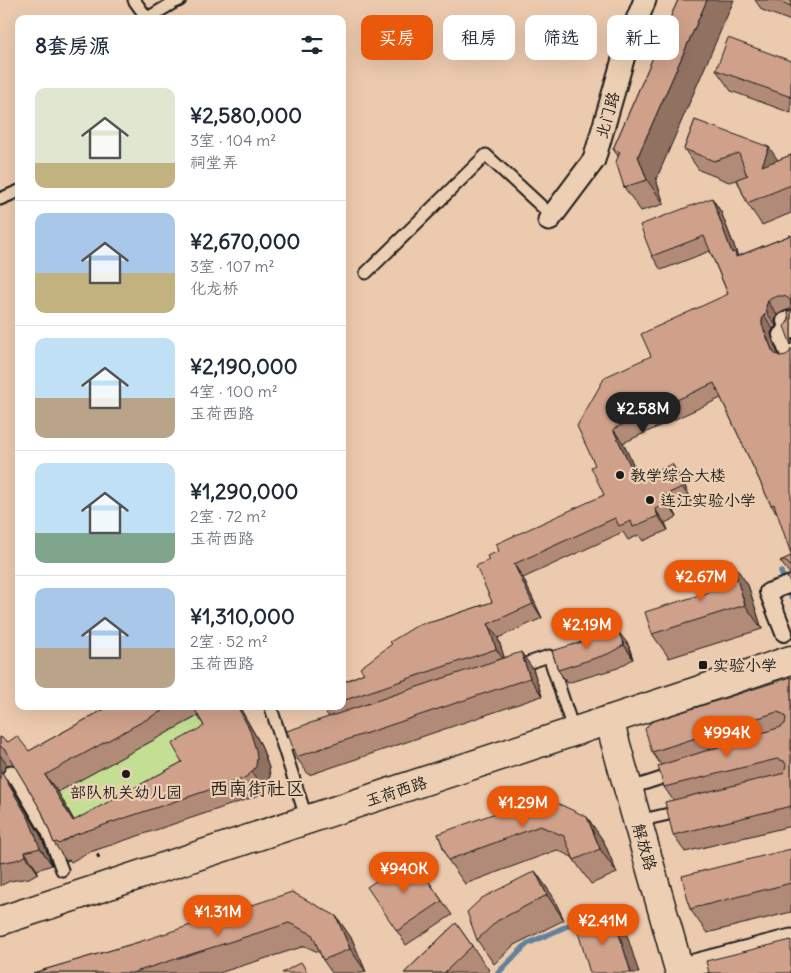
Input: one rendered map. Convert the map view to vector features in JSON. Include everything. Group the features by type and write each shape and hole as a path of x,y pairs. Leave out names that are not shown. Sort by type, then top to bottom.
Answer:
{"main road":[{"name":"玉荷西路","path":"0,921 791,660"},
{"name":"解放路","path":"609,720 680,971"}],"street":[{"name":"北门路","path":"551,218 594,160 628,42 645,0"},
{"path":"790,325 781,335 791,360"},
{"path":"783,587 768,592 784,633"},
{"path":"680,971 791,940"}],"lane":[{"path":"134,0 143,15"},
{"path":"152,15 180,0"},
{"path":"366,273 486,155 551,218"},
{"path":"0,199 15,193"},
{"path":"503,671 549,656 574,732"},
{"path":"272,710 307,820"},
{"path":"282,746 319,733"},
{"path":"0,790 11,771 48,833 62,870"},
{"path":"628,789 683,772"},
{"path":"638,822 695,808"}],"path":[{"path":"92,843 99,858"}],"green space":[{"path":"200,715 207,728 195,779 85,839 58,792"}],"building":[{"path":"678,0 707,0 638,156 647,180 624,187 616,162 620,152 613,149 652,60 679,60 679,15 671,15"},
{"path":"776,0 791,0 791,6"},
{"path":"728,38 791,61 791,97 716,70"},
{"path":"695,120 769,147 762,166 791,155 791,185 747,203 737,179 748,175 745,173 739,153 714,161 684,149"},
{"path":"712,198 732,253 735,252 736,257 791,235 791,302 784,296 778,296 768,301 766,306 767,313 764,315 762,325 775,354 780,356 786,355 790,352 791,348 791,554 774,504 771,505 714,383 613,429 637,480 672,464 682,487 663,496 667,504 655,509 658,516 633,527 631,521 619,526 615,518 514,564 533,604 488,624 496,649 346,700 346,681 364,673 360,668 392,644 390,642 418,625 492,602 476,566 489,560 487,556 499,551 496,544 604,495 591,467 595,465 577,426 605,377 651,356 641,334 728,294 704,236 652,256 640,225"},
{"path":"791,308 791,345 784,326 789,319 788,313"},
{"path":"791,556 791,567 788,563 780,561"},
{"path":"731,560 745,605 652,634 645,612 716,590 709,567"},
{"path":"618,631 624,645 608,654 558,670 552,651"},
{"path":"521,652 530,678 296,757 287,731"},
{"path":"791,677 791,806 673,835 665,802 781,774 784,772 786,765 784,761 777,759 664,787 658,766 781,727 785,724 786,718 783,714 777,712 652,752 645,729 651,722"},
{"path":"103,710 164,710 45,775 73,821 182,762 172,744 204,726 195,710 239,710 249,728 257,758 256,766 246,777 74,835 59,844 57,842 54,843 42,812 5,750 0,746 0,737 8,742 17,736 29,751"},
{"path":"0,770 29,819 40,848 25,852 26,856 16,860 0,863"},
{"path":"542,796 587,817 600,849 574,860 564,836 540,826 448,860 438,834"},
{"path":"791,849 791,883 690,909 682,876"},
{"path":"412,857 442,901 397,931 367,887"},
{"path":"535,871 547,895 497,921 477,940 467,912 482,898"},
{"path":"292,892 336,916 350,949 323,960 312,934 289,923 132,973 33,973 139,942"},
{"path":"613,914 631,973 590,973 576,925"},
{"path":"456,923 472,946 444,973 404,973"},
{"path":"791,940 791,973 709,973 706,961"},
{"path":"301,962 308,973 282,973"}],"waterway":[{"path":"781,572 791,597"},
{"path":"498,973 527,944 576,922"}],"place":[{"name":"教学综合大楼","path":"620,475"},
{"name":"连江实验小学","path":"650,500"},
{"name":"实验小学","path":"703,665"},
{"name":"部队机关幼儿园","path":"126,774"}],"district":[{"name":"西南街社区","path":"257,788"}]}
